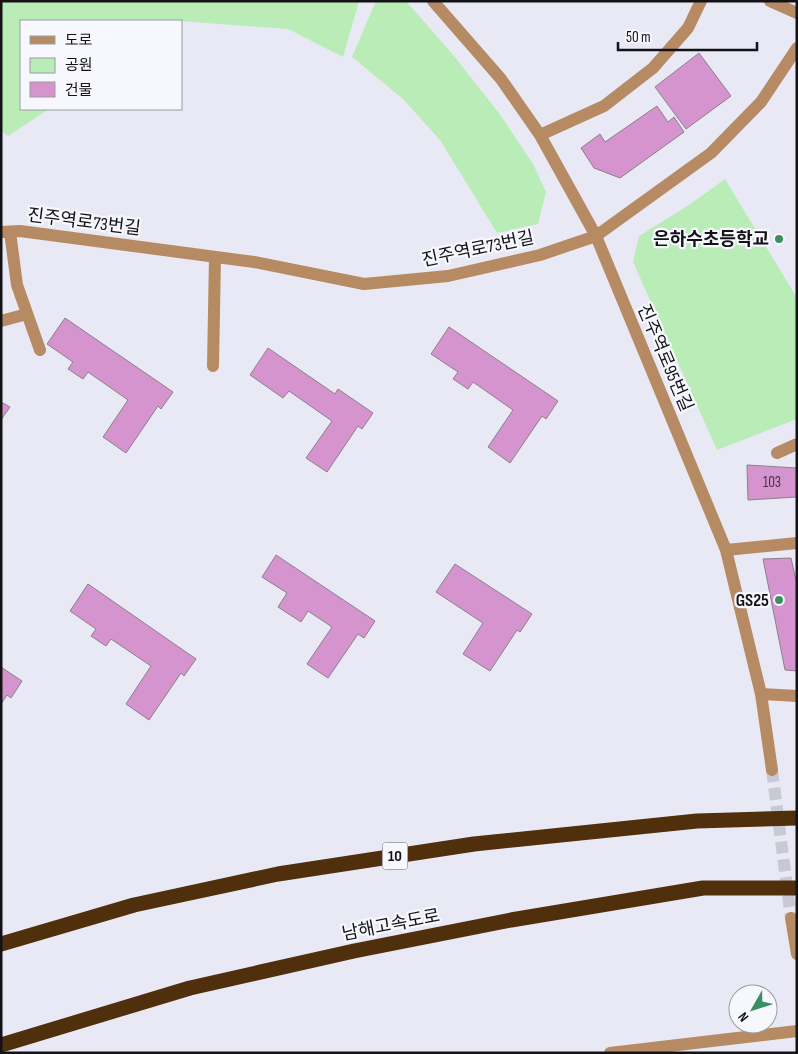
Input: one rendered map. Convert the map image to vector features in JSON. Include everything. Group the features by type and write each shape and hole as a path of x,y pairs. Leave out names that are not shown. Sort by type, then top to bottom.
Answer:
{"highway":[{"name":"10","path":"1,944 134,905 278,874 474,844 698,821 797,818"},
{"name":"남해고속도로","path":"6,1044 190,988 354,951 501,922 703,888 797,888"}],"street":[{"name":"진주역로95번길","path":"433,1 501,79 540,135 596,236 726,550 760,694 772,770"},
{"path":"540,135 604,106 653,68 688,28 701,1"},
{"path":"770,1 797,13"},
{"name":"진주역로73번길","path":"6,232 254,262 364,284 448,276 540,254 596,236 712,153 761,102 797,48"},
{"path":"6,232 17,285 40,350"},
{"path":"213,366 215,257"},
{"path":"1,321 27,314"},
{"path":"777,453 797,444"},
{"path":"726,550 797,543"},
{"path":"760,694 797,696"},
{"path":"792,918 797,954"},
{"path":"610,1053 650,1050 797,1031"}],"green space":[{"path":"1,1 359,1 343,57 288,29 182,20 20,20 20,110 47,110 8,136 1,131"},
{"path":"376,1 406,1 454,56 499,113 533,164 546,192 538,224 497,233 440,140 403,99 352,57"},
{"path":"725,179 797,298 797,419 717,450 633,262 639,236 689,205"}],"building":[{"path":"699,53 731,96 686,129 655,87"},
{"path":"657,106 668,122 674,117 684,132 620,178 594,168 581,148 600,134 605,142"},
{"path":"65,318 173,392 161,409 158,406 126,453 103,437 128,400 88,372 83,379 68,369 73,362 47,344"},
{"path":"449,327 558,401 546,419 542,416 510,463 488,447 513,410 473,382 468,389 453,379 458,372 431,354"},
{"path":"268,348 335,394 338,389 373,413 362,429 358,426 327,472 306,458 332,421 289,391 283,398 250,375"},
{"path":"1,402 10,407 1,420"},
{"path":"747,465 797,468 797,497 748,500"},
{"path":"276,555 375,621 364,638 358,634 328,678 307,664 332,627 308,611 301,622 278,607 287,593 262,577"},
{"path":"791,558 797,585 797,671 785,670 763,559"},
{"path":"455,564 532,614 520,632 517,630 490,671 463,654 483,623 436,592"},
{"path":"88,584 196,659 184,676 181,673 149,720 126,704 151,666 111,639 106,646 91,636 96,629 70,611"},
{"path":"1,667 22,681 11,698 7,695 1,704"}],"tunnel":[{"path":"772,770 791,918"}],"place":[{"name":"은하수초등학교","path":"779,239"},
{"name":"GS25","path":"779,600"}]}
